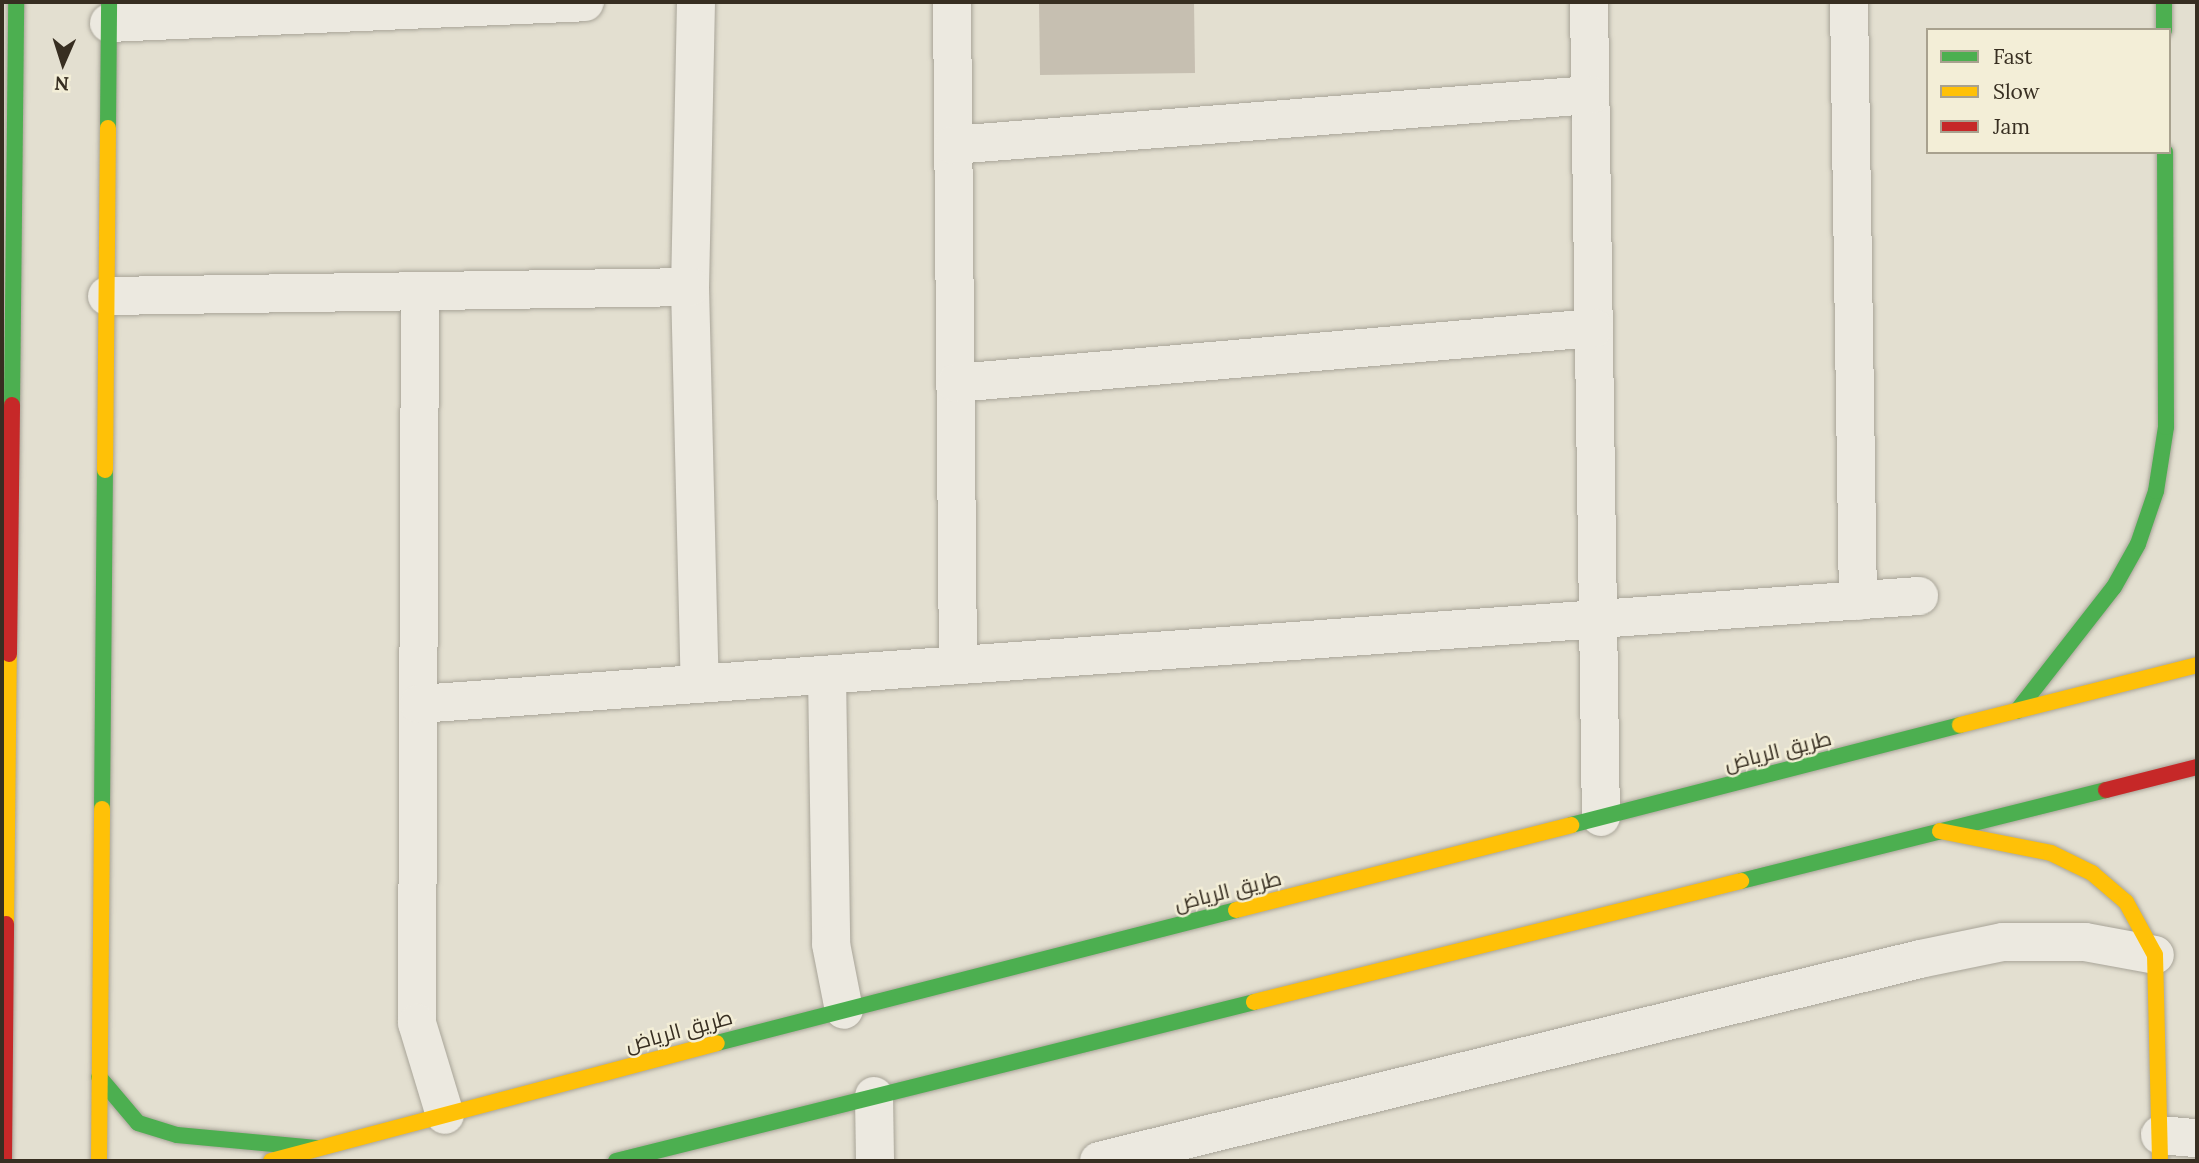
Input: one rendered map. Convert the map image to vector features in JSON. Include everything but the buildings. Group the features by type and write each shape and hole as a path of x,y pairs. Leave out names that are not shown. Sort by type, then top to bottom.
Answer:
{"main road":[{"path":"4,1161 7,337 16,2"},
{"path":"2164,2 2164,28"},
{"path":"99,1161 109,13"},
{"path":"2017,711 2114,587 2138,544 2156,491 2166,428 2165,154"},
{"path":"2166,385 2187,383"},
{"name":"طريق الرياض","path":"271,1161 844,1010 2197,665"},
{"path":"616,1161 2197,767"},
{"path":"1940,831 2051,853 2092,873 2126,902 2155,955 2160,1148"},
{"path":"99,1077 138,1123 177,1135 318,1148"}],"street":[{"path":"109,13 585,2"},
{"path":"696,2 690,288 700,684"},
{"path":"952,2 958,665"},
{"path":"1588,2 1601,817"},
{"path":"1849,2 1858,601"},
{"path":"953,145 1590,95"},
{"path":"107,296 690,288"},
{"path":"420,292 417,1023 445,1115"},
{"path":"956,383 1594,328"},
{"path":"419,704 1919,596"},
{"path":"827,675 831,944 844,1010"},
{"path":"1100,1161 1991,944 2085,942 2155,955"},
{"path":"874,1096 875,1161"},
{"path":"2160,1148 2197,1138"}],"traffic: fast":[{"path":"12,405 16,2"},
{"path":"108,128 109,2"},
{"path":"2164,2 2164,28"},
{"path":"2017,711 2114,587 2138,544 2156,491 2166,427 2165,154"},
{"path":"102,809 105,470"},
{"path":"1571,825 1960,725"},
{"path":"1741,881 2106,790"},
{"path":"717,1043 1236,910"},
{"path":"616,1161 1254,1002"},
{"path":"99,1077 138,1123 177,1135 316,1148"}],"traffic: slow":[{"path":"105,470 108,128"},
{"path":"6,924 9,654"},
{"path":"1960,725 2197,665"},
{"path":"99,1161 102,809"},
{"path":"1236,910 1571,825"},
{"path":"1940,831 2051,853 2092,873 2126,902 2155,955 2160,1161"},
{"path":"1254,1002 1741,881"},
{"path":"271,1161 717,1043"}],"traffic: jam":[{"path":"9,654 12,405"},
{"path":"2106,790 2197,767"},
{"path":"4,1161 6,924"}]}
